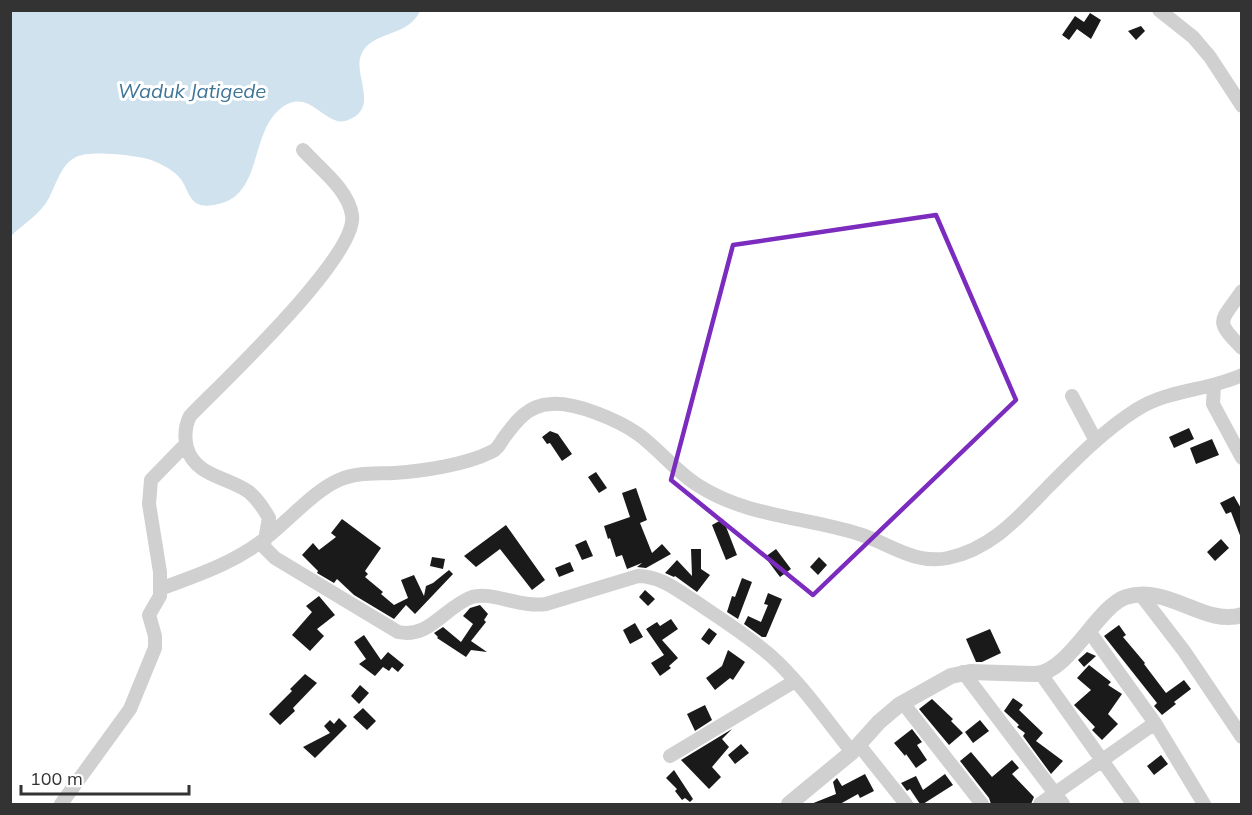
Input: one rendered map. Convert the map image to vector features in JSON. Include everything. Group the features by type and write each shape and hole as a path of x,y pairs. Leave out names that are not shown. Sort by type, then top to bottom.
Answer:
{"street":[{"path":"1159,10 1193,37 1210,57 1242,106"},
{"path":"303,150 340,190 349,204 353,218 351,226 330,266 306,295 190,416 185,435 186,444 194,462 200,468 238,486 255,497 269,518 265,548 275,558 398,632 407,634 424,630 448,611 474,597 492,597 533,606 638,576 663,581 716,615 771,656 906,804"},
{"path":"1242,291 1224,316 1222,323 1225,331 1242,348"},
{"path":"160,589 231,561 266,538 339,480 363,474 439,468 494,452 515,423 530,409 550,404 589,410 616,422 639,435 678,472 702,488 739,505 773,516 860,534 910,556 945,559 979,548 1009,526 1112,426 1140,407 1167,396 1214,385 1242,375"},
{"path":"1214,385 1213,404 1242,459"},
{"path":"1072,396 1096,441"},
{"path":"61,804 130,709 155,648 155,636 149,615 160,596 160,572 149,504 151,480 186,444"},
{"path":"789,804 855,749 879,722 903,703 951,676 963,672 1041,674 1069,653 1112,605 1124,597 1148,594 1173,599 1221,618 1242,615"},
{"path":"1141,595 1184,651 1242,738"},
{"path":"1089,631 1155,723 1204,804"},
{"path":"963,672 1059,799"},
{"path":"1041,674 1133,804"},
{"path":"670,756 795,681"},
{"path":"903,703 982,804"},
{"path":"1040,804 1059,799 1102,760 1155,723"}],"highlighted area":[{"path":"936,215 1016,400 813,595 671,480 733,245"}],"water":[{"name":"Waduk Jatigede","path":"11,10 420,11 407,26 373,41 361,55 359,63 364,99 357,115 340,121 332,119 308,104 299,102 290,103 279,110 263,134 249,177 242,189 232,198 215,205 201,205 193,201 176,174 156,162 141,157 122,155 82,155 66,165 45,204 11,236"}],"building":[{"path":"1090,13 1101,20 1091,39 1077,29 1069,40 1062,35 1075,16 1084,22"},
{"path":"1141,26 1145,31 1136,40 1128,31"},
{"path":"1189,428 1194,439 1174,448 1169,437"},
{"path":"550,431 558,434 572,454 562,461 550,443 547,444 542,437"},
{"path":"1212,439 1219,455 1196,464 1190,448"},
{"path":"596,472 607,488 599,493 588,477"},
{"path":"636,488 647,520 640,523 652,553 662,544 671,554 646,568 637,567 642,563 627,569 622,555 616,557 604,526 630,517 622,493"},
{"path":"1234,496 1242,510 1241,538 1231,512 1226,514 1220,503"},
{"path":"342,519 381,548 365,571 368,574 365,577 394,605 408,598 401,580 414,575 424,596 426,586 449,570 453,574 415,614 406,605 394,619 354,595 337,579 334,583 317,573 318,571 302,555 313,543 319,550 336,537 331,533"},
{"path":"723,519 737,555 726,560 712,525"},
{"path":"506,525 545,580 532,590 500,549 476,567 464,556"},
{"path":"1221,539 1229,548 1215,561 1207,552"},
{"path":"586,540 593,556 582,560 575,545"},
{"path":"691,549 701,549 701,569 710,575 697,592 675,576 665,573 677,560 692,576"},
{"path":"776,549 791,569 780,577 765,557"},
{"path":"432,557 445,559 443,569 430,566"},
{"path":"819,557 827,565 818,575 810,567"},
{"path":"570,562 574,571 559,577 555,568"},
{"path":"742,578 752,582 738,619 727,612 732,596 735,597"},
{"path":"645,590 655,599 648,606 639,597"},
{"path":"768,593 782,599 766,637 762,637 744,624 748,616 761,622 768,605 764,604"},
{"path":"319,596 335,615 317,629 324,636 310,651 292,635 312,612 306,606"},
{"path":"480,605 488,614 484,620 486,622 471,641 487,652 471,650 466,657 437,638 434,633 443,627 461,642 473,624 463,616 470,608"},
{"path":"671,619 678,629 662,640 678,658 669,666 671,668 660,676 651,663 664,655 646,629 657,622 660,626"},
{"path":"635,623 643,637 630,644 623,630"},
{"path":"1119,625 1126,635 1123,637 1166,693 1184,680 1191,689 1162,715 1154,706 1157,703 1104,636"},
{"path":"709,628 717,634 709,645 701,639"},
{"path":"990,629 1001,653 982,662 976,662 966,639"},
{"path":"364,635 381,660 388,652 404,665 398,672 392,667 389,671 383,667 375,676 359,664 366,659 354,642"},
{"path":"728,650 745,662 733,680 730,678 715,690 706,678 722,666"},
{"path":"1087,652 1096,656 1084,667 1078,660"},
{"path":"1089,665 1111,682 1108,685 1122,694 1108,714 1118,724 1102,740 1092,730 1095,727 1074,705 1091,690 1077,678"},
{"path":"305,674 317,683 293,708 295,711 280,725 269,714"},
{"path":"360,685 369,693 359,704 351,696"},
{"path":"1013,698 1023,705 1019,710 1043,733 1036,741 1063,761 1051,774 1023,736 1025,733 1004,711"},
{"path":"932,699 953,719 951,721 963,733 949,745 919,709"},
{"path":"705,705 712,720 695,731 687,714"},
{"path":"363,708 376,721 367,730 353,717"},
{"path":"339,718 347,726 315,758 303,747 330,733 324,726 330,720 334,724"},
{"path":"980,720 989,731 973,743 965,732"},
{"path":"732,729 722,739 729,747 712,767 721,777 709,789 681,760"},
{"path":"912,729 922,742 917,745 927,760 916,768 894,743"},
{"path":"741,744 749,753 735,764 728,755"},
{"path":"971,752 992,777 1012,760 1019,768 1012,774 1034,797 1031,804 991,804 989,798 960,761"},
{"path":"1161,755 1168,764 1154,775 1147,766"},
{"path":"674,770 693,799 690,802 685,798 682,800 675,791 677,789 666,778"},
{"path":"865,774 874,791 860,798 858,794 840,804 811,804 836,794 833,782 837,778 842,786"},
{"path":"945,774 953,785 923,804 920,804 910,789 907,791 901,783 916,776 923,790"}]}
